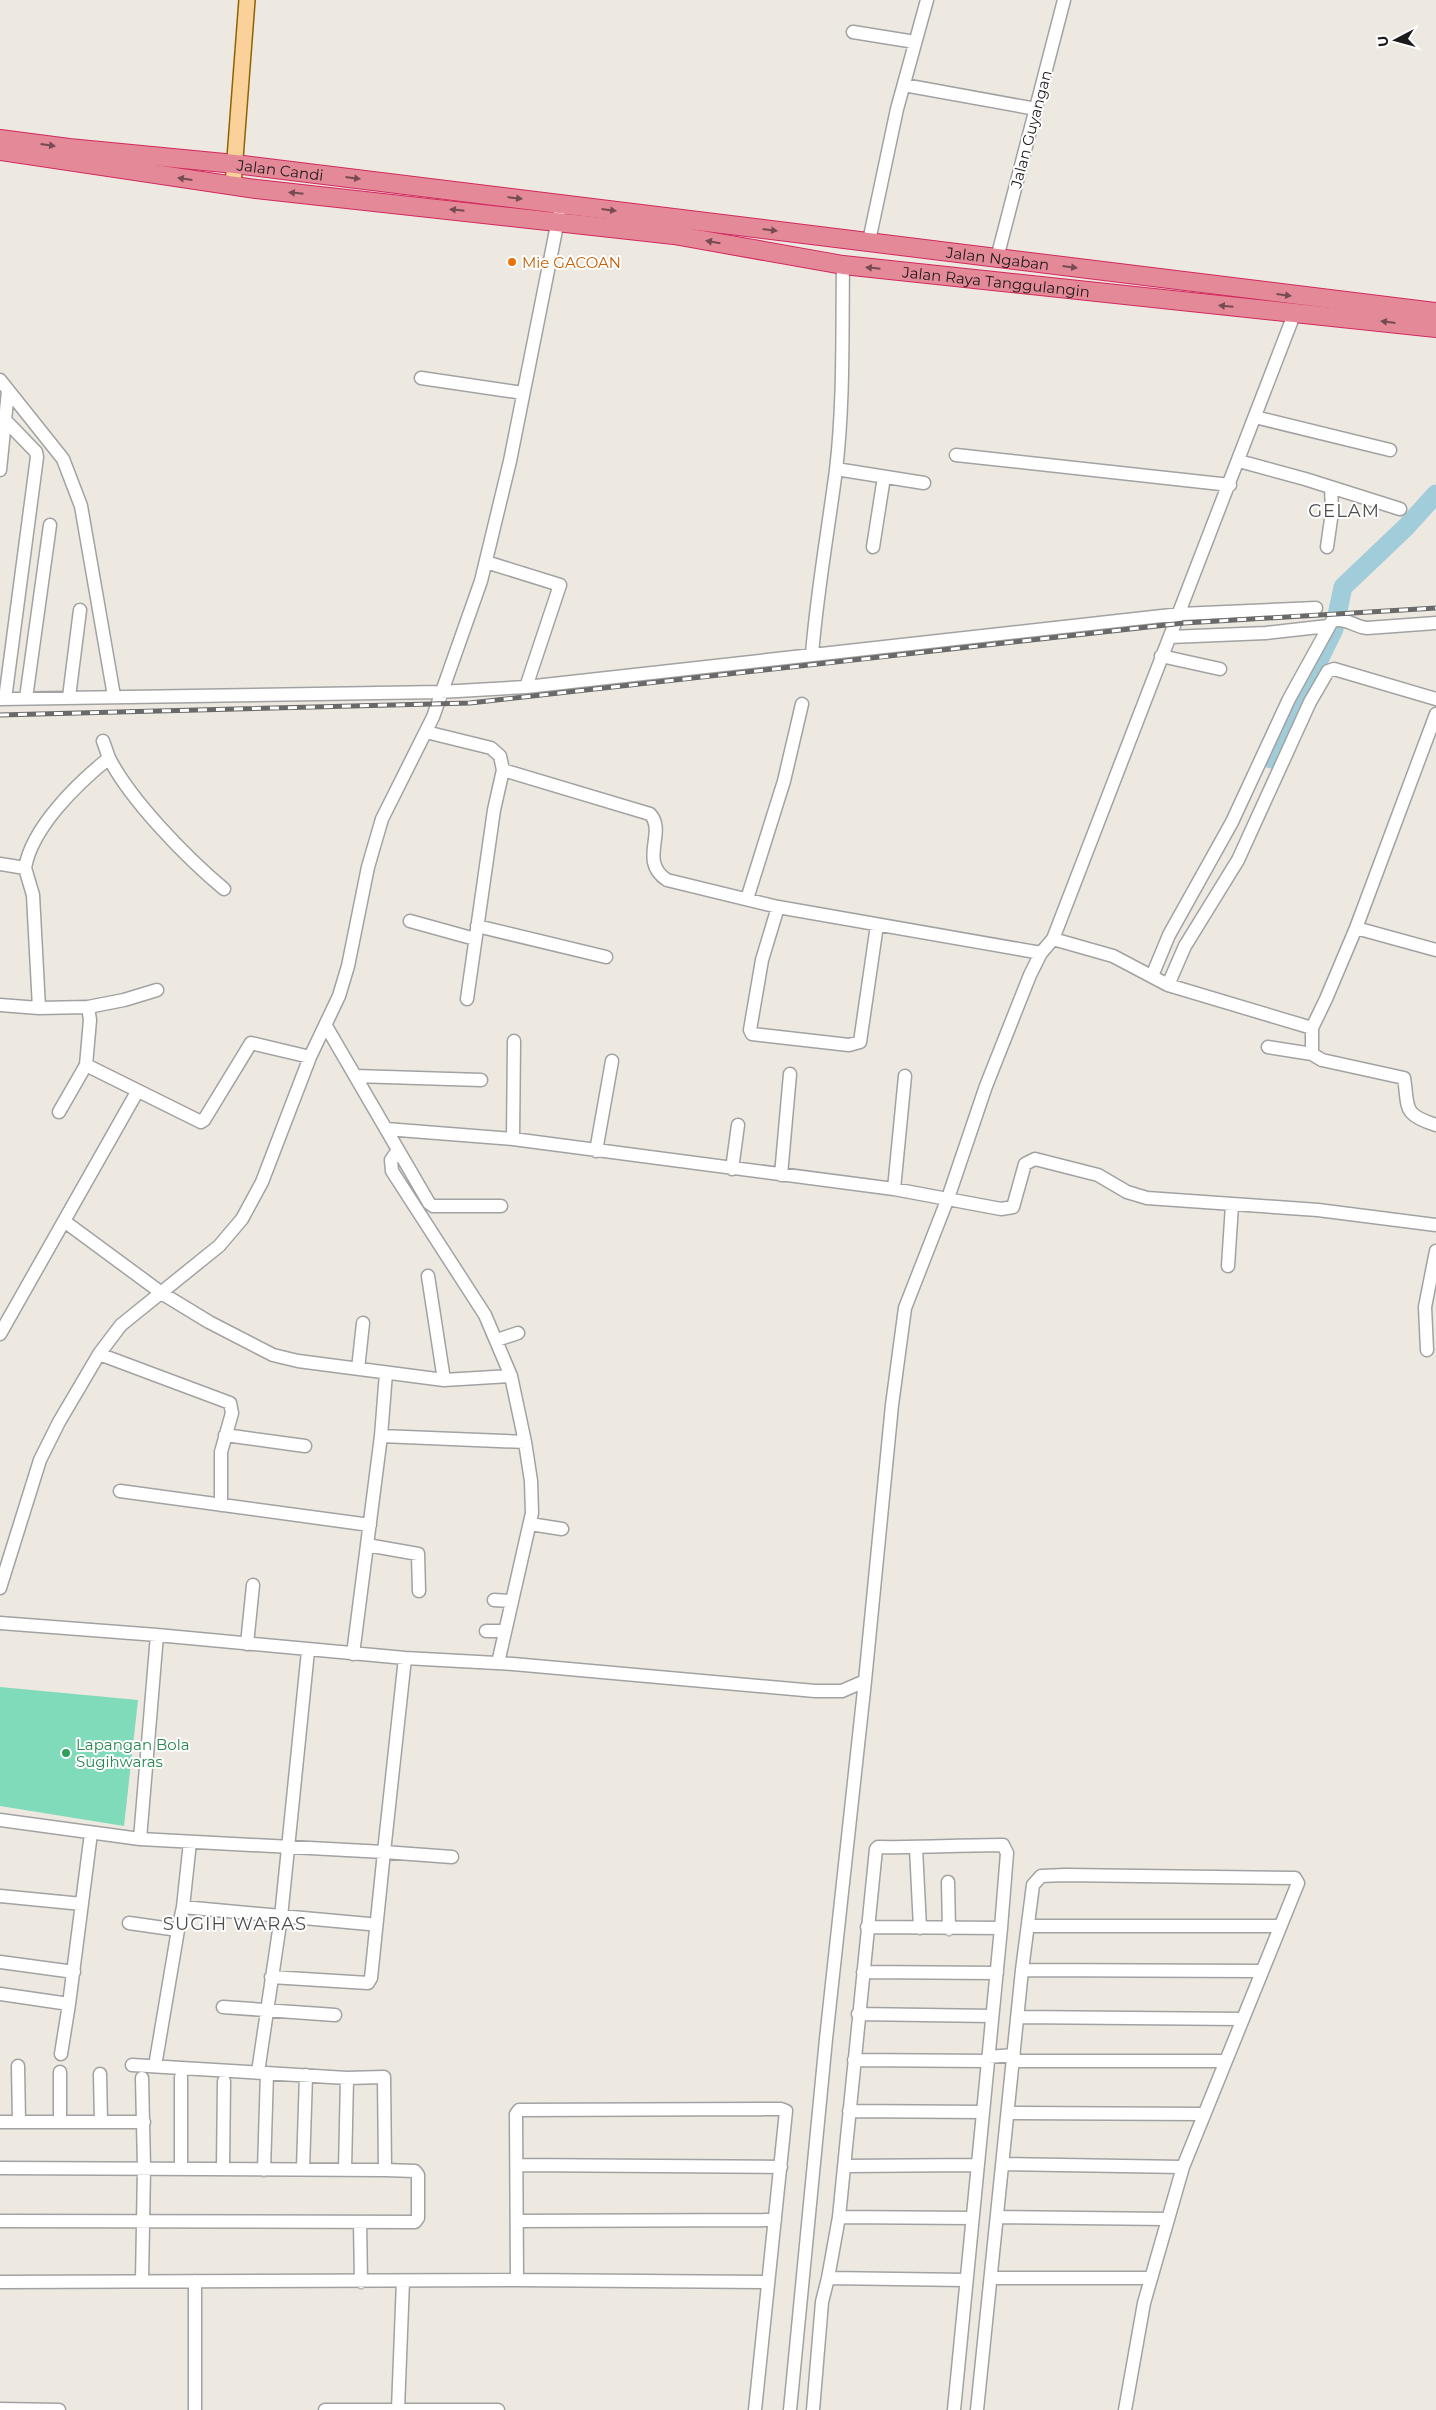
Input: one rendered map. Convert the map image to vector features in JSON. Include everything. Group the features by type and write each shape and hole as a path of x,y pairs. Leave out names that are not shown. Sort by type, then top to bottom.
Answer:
{"highway":[{"name":"Jalan Candi","path":"0,139 73,149 235,164 559,212"},
{"name":"Jalan Candi","path":"0,151 233,186 559,212"},
{"name":"Jalan Ngaban","path":"559,212 869,241 1436,312"},
{"name":"Jalan Raya Tanggulangin","path":"559,212 674,235 843,265 1436,328"}],"main road":[{"path":"233,186 247,0"}],"street":[{"path":"869,241 904,85 927,0"},
{"name":"Jalan Guyangan","path":"998,258 1064,0"},
{"path":"853,32 916,42"},
{"path":"904,85 1036,109"},
{"path":"1,1582 40,1460 59,1422 98,1354 121,1325 163,1294 219,1246 242,1219 262,1182 313,1052 344,982 368,867 382,819 426,732 464,632 486,562 523,393 559,212"},
{"path":"812,654 817,593 836,469 842,358 843,265"},
{"path":"790,2410 858,1685 903,1318 948,1198 986,1086 1041,953 1054,939 1161,656 1180,614 1295,312"},
{"path":"421,378 523,393"},
{"path":"0,380 8,395 64,459 75,489 81,506 113,696"},
{"path":"0,470 8,395"},
{"path":"5,417 36,452 38,457 2,699 95,696 230,697 440,692 526,687 1180,614 1316,608"},
{"path":"1256,417 1390,450"},
{"path":"956,455 1230,485"},
{"path":"1239,461 1400,509"},
{"path":"836,469 924,483"},
{"path":"873,547 884,477"},
{"path":"1327,546 1332,512 1331,487"},
{"path":"26,698 50,525"},
{"path":"486,562 560,585 526,687"},
{"path":"69,697 80,610"},
{"path":"1170,637 1266,633 1333,622 1367,628 1436,623"},
{"path":"1160,981 1169,935 1232,822 1289,699 1333,622"},
{"path":"1161,656 1220,669"},
{"path":"1160,981 1238,860 1310,702 1328,672 1334,669 1436,699"},
{"path":"747,899 784,781 802,704"},
{"path":"1312,1054 1312,1028 1356,928 1436,714"},
{"path":"426,732 491,748 500,756 503,770 494,810 466,999"},
{"path":"103,741 106,761 125,786 204,873 224,888"},
{"path":"39,1008 33,895 25,868 32,846 48,817 106,761"},
{"path":"503,770 650,814 655,823 652,858 659,875 680,885 762,902 777,907 1041,953"},
{"path":"0,864 25,868"},
{"path":"777,907 762,960 750,1030 752,1034 849,1045 860,1042 877,925"},
{"path":"410,921 475,939"},
{"path":"476,926 606,957"},
{"path":"1356,928 1436,950"},
{"path":"1054,939 1113,956 1160,981 1312,1028"},
{"path":"0,1005 89,1012 158,990"},
{"path":"59,1112 86,1065 89,1012"},
{"path":"324,1030 355,1076 386,1129 395,1154 430,1205 502,1206"},
{"path":"513,1139 514,1041"},
{"path":"86,1065 137,1092 201,1122 251,1044 313,1052"},
{"path":"1268,1047 1312,1054 1327,1061 1404,1078 1405,1102 1412,1113 1422,1121 1436,1125"},
{"path":"596,1151 612,1061"},
{"path":"781,1175 790,1074"},
{"path":"355,1076 481,1080"},
{"path":"898,1190 905,1076"},
{"path":"0,1334 137,1092"},
{"path":"732,1169 738,1125"},
{"path":"386,1129 513,1139 898,1190 1008,1209 1016,1202 1025,1164 1035,1159 1086,1172 1110,1181 1122,1190 1147,1198 1318,1210 1414,1220 1436,1225"},
{"path":"395,1154 392,1171 485,1314 506,1337 511,1376 525,1442 538,1525 510,1601 499,1663"},
{"path":"1228,1266 1232,1205"},
{"path":"64,1221 163,1294 209,1322 273,1354 298,1361 444,1380 511,1376"},
{"path":"1427,1350 1425,1307 1436,1251"},
{"path":"428,1276 444,1380"},
{"path":"358,1369 363,1323"},
{"path":"98,1354 230,1403 232,1413 221,1452 221,1505"},
{"path":"354,1654 381,1436 386,1373"},
{"path":"226,1435 305,1446"},
{"path":"381,1436 525,1442"},
{"path":"120,1491 370,1525"},
{"path":"538,1525 562,1529"},
{"path":"368,1545 418,1554 419,1591"},
{"path":"248,1644 253,1585"},
{"path":"494,1600 510,1601"},
{"path":"0,1623 157,1635 308,1651 513,1664 815,1691 833,1692 858,1685"},
{"path":"486,1631 504,1631"},
{"path":"140,1839 157,1635"},
{"path":"264,2170 262,2072 266,2010 281,1917 308,1651"},
{"path":"271,1977 368,1983 371,1978 406,1658"},
{"path":"0,1820 140,1839 452,1857"},
{"path":"61,2054 74,1972 91,1833"},
{"path":"155,2066 183,1907 190,1842"},
{"path":"813,2410 822,2302 839,2217 876,1849 878,1847 916,1848 956,1845 1003,1845 1006,1853 1001,1928 965,2280 954,2410"},
{"path":"916,1848 920,1928"},
{"path":"977,2410 1022,1970 1031,1892 1036,1880 1041,1876 1065,1875 1295,1878 1298,1883 1183,2167 1150,2278 1125,2410"},
{"path":"948,1882 948,1929"},
{"path":"0,1896 82,1904"},
{"path":"183,1907 369,1924"},
{"path":"128,1923 178,1930"},
{"path":"1028,1926 1280,1926"},
{"path":"867,1928 1001,1928"},
{"path":"0,1962 74,1972"},
{"path":"1022,1970 1262,1971"},
{"path":"863,1972 997,1972"},
{"path":"0,1994 69,2004"},
{"path":"224,2007 335,2015"},
{"path":"858,2014 992,2016"},
{"path":"1018,2017 1243,2019"},
{"path":"854,2060 1013,2057 1226,2061"},
{"path":"132,2065 347,2078 385,2078 385,2170"},
{"path":"18,2066 18,2122"},
{"path":"60,2072 60,2122"},
{"path":"100,2074 101,2122"},
{"path":"303,2169 306,2075"},
{"path":"181,2077 181,2168"},
{"path":"142,2078 144,2122 142,2280"},
{"path":"345,2170 347,2078"},
{"path":"223,2169 224,2081"},
{"path":"518,2280 516,2114 521,2109 781,2109 786,2111 755,2410"},
{"path":"849,2111 982,2112"},
{"path":"1008,2113 1204,2114"},
{"path":"0,2122 144,2122"},
{"path":"1003,2164 1183,2167"},
{"path":"517,2165 781,2167"},
{"path":"844,2166 977,2165"},
{"path":"0,2168 303,2169 385,2170 417,2173 417,2221 0,2221"},
{"path":"839,2217 972,2218"},
{"path":"997,2217 1168,2219"},
{"path":"517,2221 775,2220"},
{"path":"360,2222 361,2282"},
{"path":"828,2278 965,2280"},
{"path":"991,2278 1150,2278"},
{"path":"0,2282 518,2280 768,2282"},
{"path":"195,2281 195,2410"},
{"path":"398,2409 401,2281"},
{"path":"0,2409 58,2410"},
{"path":"324,2410 498,2410"}],"green space":[{"name":"Lapangan Bola Sugihwaras","path":"0,1687 138,1700 124,1826 0,1806"}],"waterway":[{"path":"1271,759 1334,629 1343,587 1406,527 1436,494"}],"railway":[{"path":"0,715 470,703 1184,623 1436,608"}],"place":[{"name":"Mie GACOAN","path":"512,262"},
{"name":"Lapangan Bola Sugihwaras","path":"66,1753"}],"district":[{"name":"GELAM","path":"1344,511"},
{"name":"SUGIH WARAS","path":"235,1924"}]}
